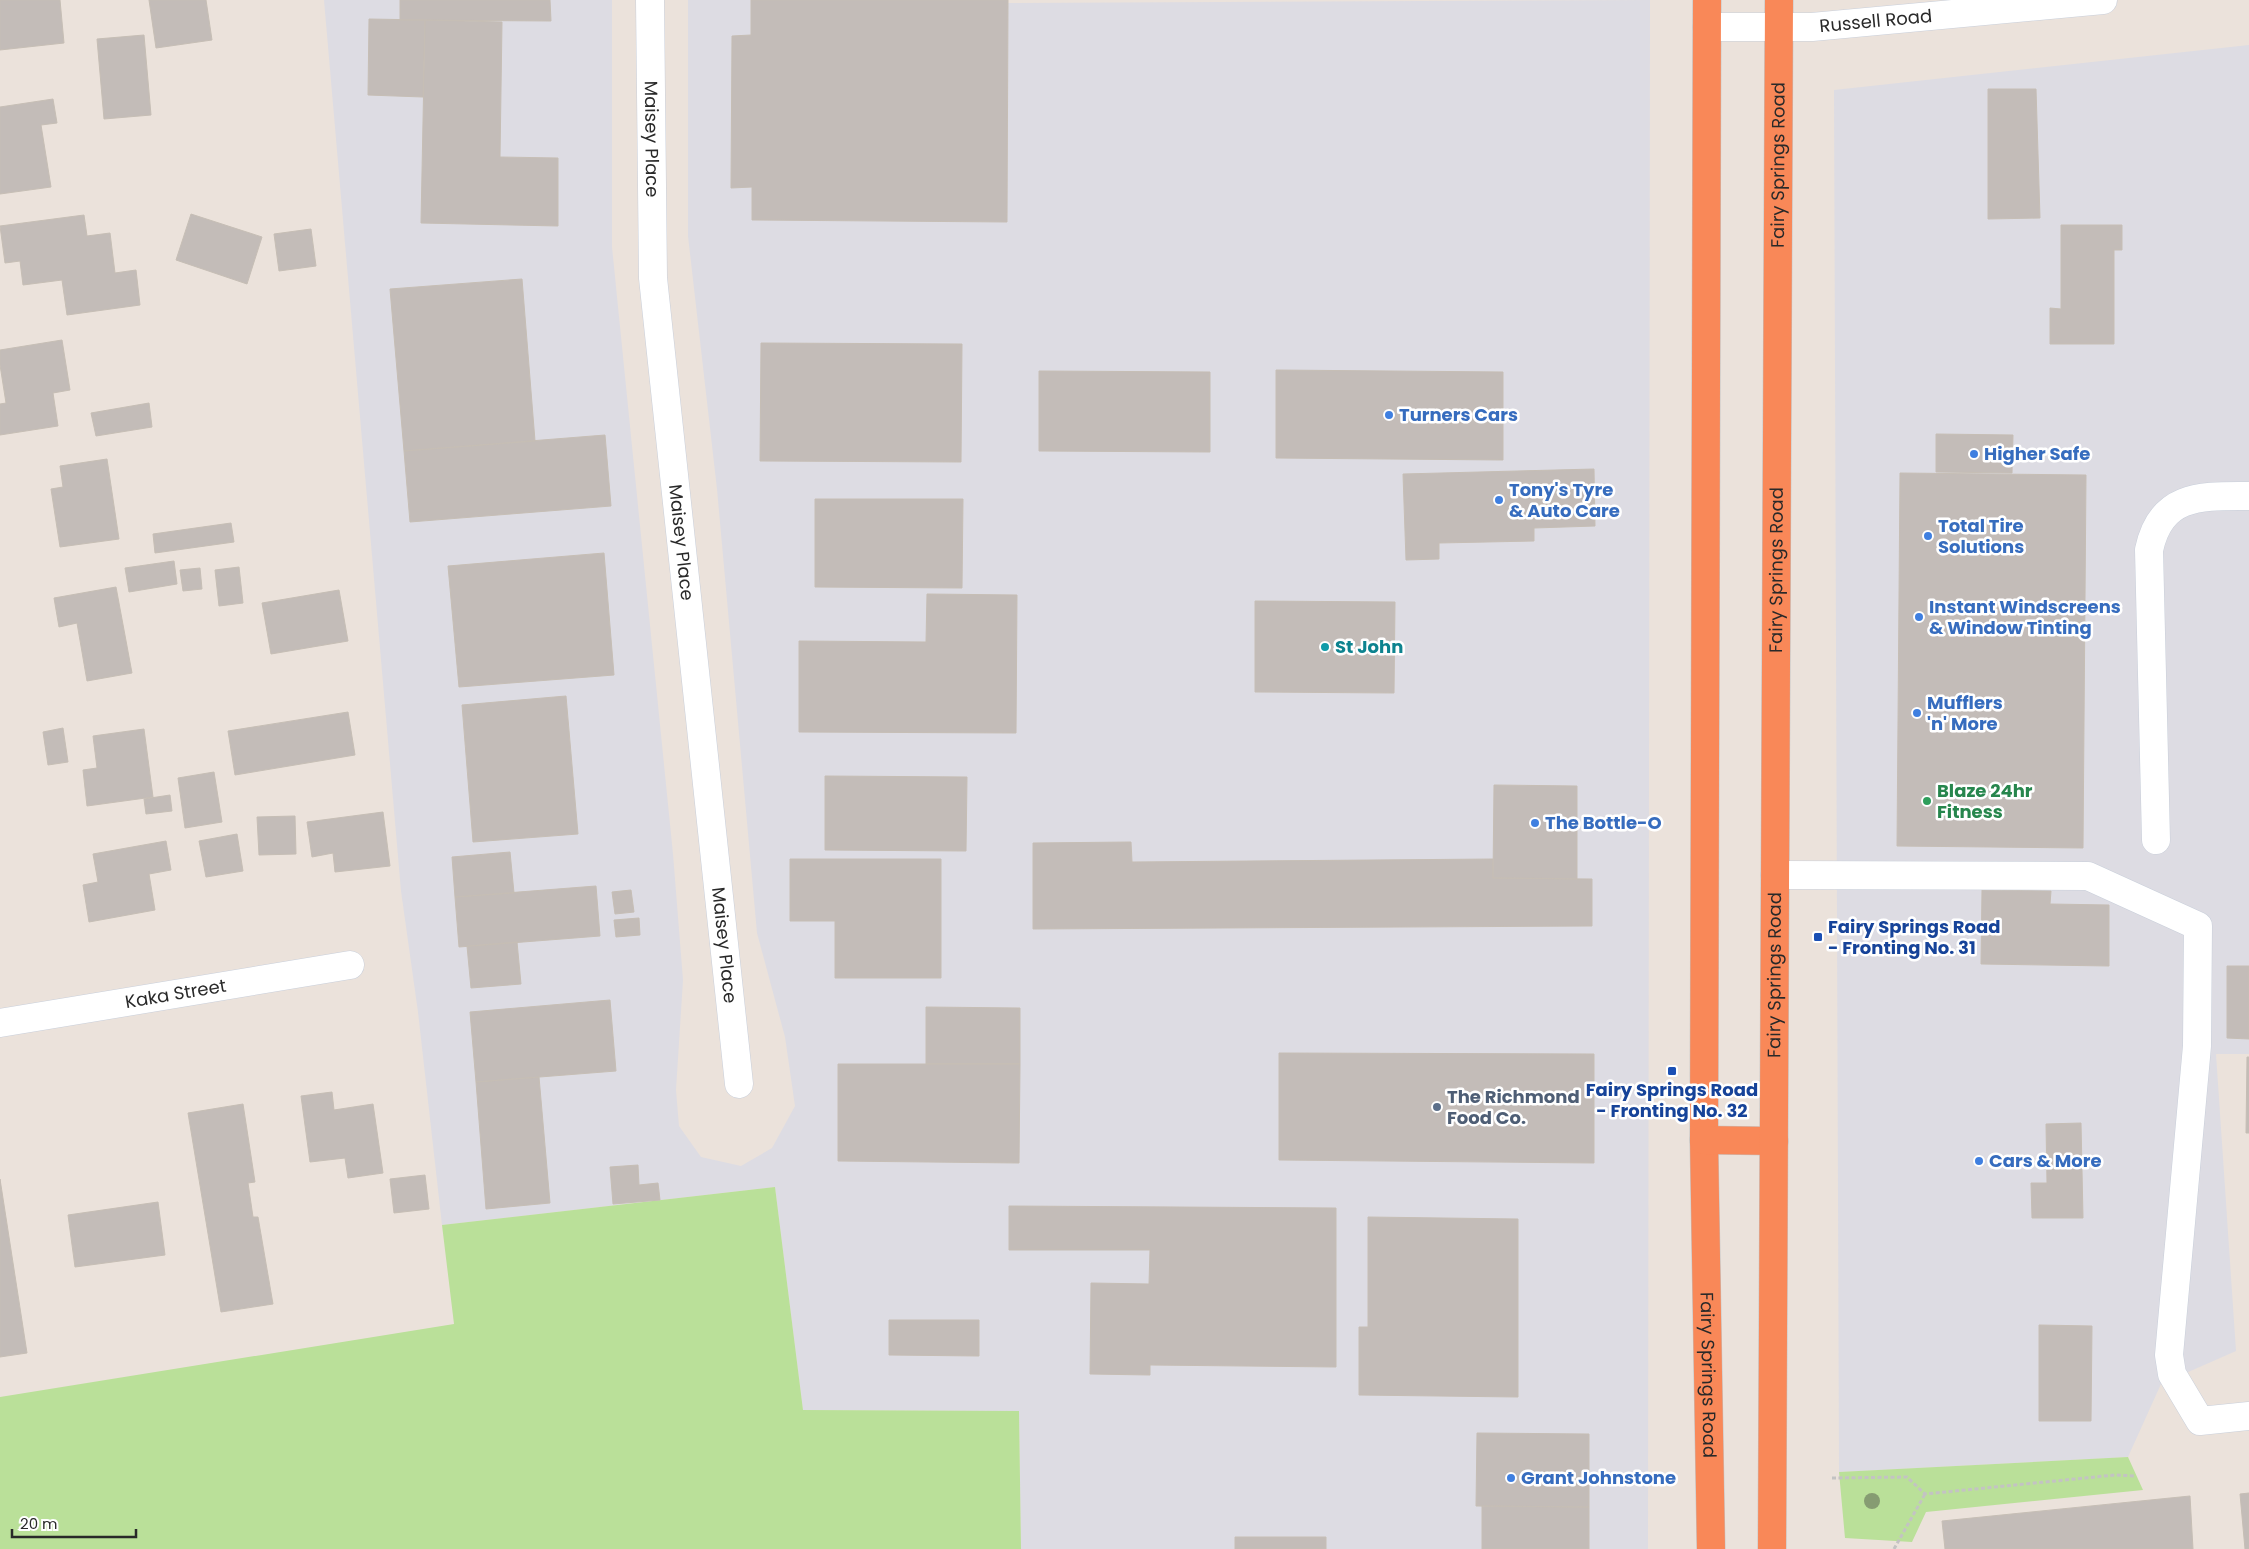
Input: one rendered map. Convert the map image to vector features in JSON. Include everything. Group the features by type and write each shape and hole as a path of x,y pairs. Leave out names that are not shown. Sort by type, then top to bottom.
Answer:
{"highway":[{"name":"Fairy Springs Road","path":"1707,0 1704,1140 1711,1549"},
{"name":"Fairy Springs Road","path":"1772,1549 1779,0"},
{"path":"1704,1140 1774,1140"}],"street":[{"name":"Maisey Place","path":"650,0 653,278 739,1084"},
{"name":"Russell Road","path":"1707,27 1779,28 1829,26 2103,0"},
{"path":"2156,840 2149,550 2152,536 2167,513 2188,499 2201,496 2249,496"},
{"path":"1776,875 2088,876 2198,926 2197,1046 2169,1355 2172,1374 2200,1421 2249,1416"},
{"name":"Kaka Street","path":"0,1023 350,965"}],"path":[{"path":"1832,1478 1907,1477 1925,1494 2115,1476 2136,1476"},
{"path":"1894,1549 1925,1494"}],"shaded area":[{"path":"324,0 612,0 612,247 673,854 683,980 676,1090 679,1126 701,1157 741,1166 772,1148 795,1106 785,1037 757,933 717,489 688,236 688,0 1008,0 1008,3 1650,0 1648,1549 1021,1549 1019,1411 803,1410 775,1187 442,1225 418,1012 401,891"},
{"path":"2249,45 2249,1054 2216,1054 2236,1351 2161,1384 2128,1457 1839,1472 1834,90"}],"green space":[{"path":"775,1187 803,1410 1019,1411 1021,1549 0,1549 0,1397 454,1324 442,1225"},
{"path":"2128,1457 2143,1490 1926,1512 1912,1542 1845,1538 1839,1472"}],"building":[{"path":"0,0 60,0 64,43 0,50"},
{"path":"149,0 206,0 212,40 156,48"},
{"path":"400,0 550,0 551,21 400,20"},
{"path":"751,0 1008,0 1007,222 752,220 752,187 731,188 732,36 751,35"},
{"path":"369,19 425,20 423,97 368,95"},
{"path":"425,20 502,22 500,157 558,158 558,226 421,223"},
{"path":"144,35 151,115 104,119 97,39"},
{"path":"1988,89 2036,89 2040,218 1988,219"},
{"path":"53,99 57,123 41,125 51,187 0,194 0,107"},
{"path":"191,214 262,237 247,284 176,260"},
{"path":"84,215 87,236 110,233 115,273 136,270 140,305 67,315 62,280 23,285 20,261 5,263 0,226"},
{"path":"2061,225 2122,225 2122,250 2114,250 2114,344 2050,344 2050,308 2061,309"},
{"path":"311,229 316,266 279,271 274,234"},
{"path":"522,279 535,441 404,451 390,289"},
{"path":"62,340 70,390 53,393 58,426 0,435 0,404 6,403 0,365 0,350"},
{"path":"761,343 962,344 961,462 760,461"},
{"name":"Turners Cars","path":"1276,370 1503,372 1503,460 1276,458"},
{"path":"1039,371 1210,372 1210,452 1039,451"},
{"path":"149,403 152,427 96,436 91,413"},
{"name":"Higher Safe","path":"1936,434 2013,435 2012,473 1936,472"},
{"path":"605,435 611,506 410,522 404,451"},
{"path":"107,459 119,539 60,547 51,489 63,487 60,466"},
{"name":"Tony's Tyre & Auto Care","path":"1594,469 1595,526 1534,528 1534,541 1439,543 1439,559 1406,560 1403,474"},
{"path":"1900,473 2086,475 2083,848 1897,846"},
{"path":"815,499 963,499 962,588 815,587"},
{"path":"231,523 234,542 155,553 153,534"},
{"path":"604,553 614,675 459,687 448,566"},
{"path":"174,561 177,584 129,592 125,568"},
{"path":"239,567 243,603 219,606 215,570"},
{"path":"200,568 202,589 183,591 180,570"},
{"path":"116,587 132,673 87,681 77,623 59,627 54,598"},
{"path":"339,590 348,641 271,654 262,603"},
{"path":"927,594 1017,595 1016,733 799,732 799,641 926,642"},
{"name":"St John","path":"1255,601 1395,602 1394,693 1255,692"},
{"path":"566,696 578,834 473,842 462,705"},
{"path":"348,712 355,755 235,775 228,731"},
{"path":"63,728 68,762 48,765 43,732"},
{"path":"144,729 153,797 87,806 83,770 97,768 93,736"},
{"path":"214,772 222,822 185,828 178,778"},
{"path":"825,776 967,777 966,851 825,850"},
{"name":"The Bottle-O","path":"1494,785 1577,786 1577,879 1493,878"},
{"path":"170,795 172,811 146,814 144,799"},
{"path":"383,812 390,866 335,872 333,853 312,857 307,822"},
{"path":"295,816 296,854 259,855 257,817"},
{"path":"237,834 243,871 206,877 199,841"},
{"path":"166,841 171,870 149,874 155,910 89,922 83,885 98,882 93,854"},
{"path":"1131,842 1132,862 1493,859 1493,878 1592,879 1592,926 1033,929 1033,843"},
{"path":"510,852 514,893 455,897 452,857"},
{"path":"790,859 941,859 941,978 835,978 835,921 790,921"},
{"path":"596,886 600,936 459,947 455,897"},
{"path":"631,890 634,912 615,914 612,892"},
{"path":"1982,890 2051,891 2050,904 2109,905 2109,966 1981,964"},
{"path":"639,918 640,935 616,937 614,920"},
{"path":"517,942 521,984 471,988 467,946"},
{"path":"2227,966 2249,966 2249,1039 2227,1038"},
{"path":"610,1000 616,1071 476,1082 470,1012"},
{"path":"926,1007 1020,1008 1020,1064 926,1064"},
{"name":"The Richmond Food Co.","path":"1279,1053 1594,1054 1594,1163 1279,1160"},
{"path":"2247,1057 2249,1057 2249,1133 2246,1133"},
{"path":"838,1064 1020,1064 1019,1163 838,1161"},
{"path":"539,1077 550,1203 486,1209 476,1082"},
{"path":"332,1092 334,1110 373,1104 383,1173 348,1178 345,1158 310,1162 301,1096"},
{"path":"243,1104 255,1182 248,1183 253,1217 258,1217 273,1304 221,1312 188,1113"},
{"path":"2081,1123 2083,1218 2032,1218 2031,1183 2047,1183 2046,1124"},
{"path":"638,1165 639,1185 658,1183 660,1200 613,1204 610,1167"},
{"path":"425,1175 429,1209 394,1213 390,1179"},
{"path":"0,1179 27,1353 0,1357"},
{"path":"158,1202 165,1255 75,1267 68,1215"},
{"path":"1009,1206 1336,1208 1336,1367 1150,1365 1150,1375 1090,1374 1091,1283 1149,1284 1150,1250 1009,1250"},
{"path":"1368,1217 1518,1219 1518,1397 1359,1395 1359,1327 1368,1327"},
{"path":"889,1320 979,1320 979,1356 889,1355"},
{"path":"2039,1325 2092,1326 2091,1421 2039,1421"},
{"path":"1477,1433 1589,1434 1589,1507 1476,1506"},
{"path":"2249,1493 2249,1549 2245,1549 2240,1494"},
{"path":"2190,1496 2193,1549 1945,1549 1942,1521"},
{"path":"1482,1506 1589,1507 1589,1549 1482,1549"},
{"path":"1235,1537 1326,1537 1326,1549 1235,1549"}],"place":[{"name":"Turners Cars","path":"1389,415"},
{"name":"Higher Safe","path":"1974,454"},
{"name":"Tony's Tyre & Auto Care","path":"1499,500"},
{"name":"Total Tire Solutions","path":"1928,536"},
{"name":"Instant Windscreens & Window Tinting","path":"1919,617"},
{"name":"St John","path":"1325,647"},
{"name":"Mufflers 'n' More","path":"1917,713"},
{"name":"Blaze 24hr Fitness","path":"1927,801"},
{"name":"The Bottle-O","path":"1535,823"},
{"name":"Fairy Springs Road - Fronting No. 31","path":"1818,937"},
{"name":"Fairy Springs Road - Fronting No. 32","path":"1672,1071"},
{"name":"The Richmond Food Co.","path":"1437,1107"},
{"name":"Cars & More","path":"1979,1161"},
{"name":"Grant Johnstone","path":"1511,1478"}]}
